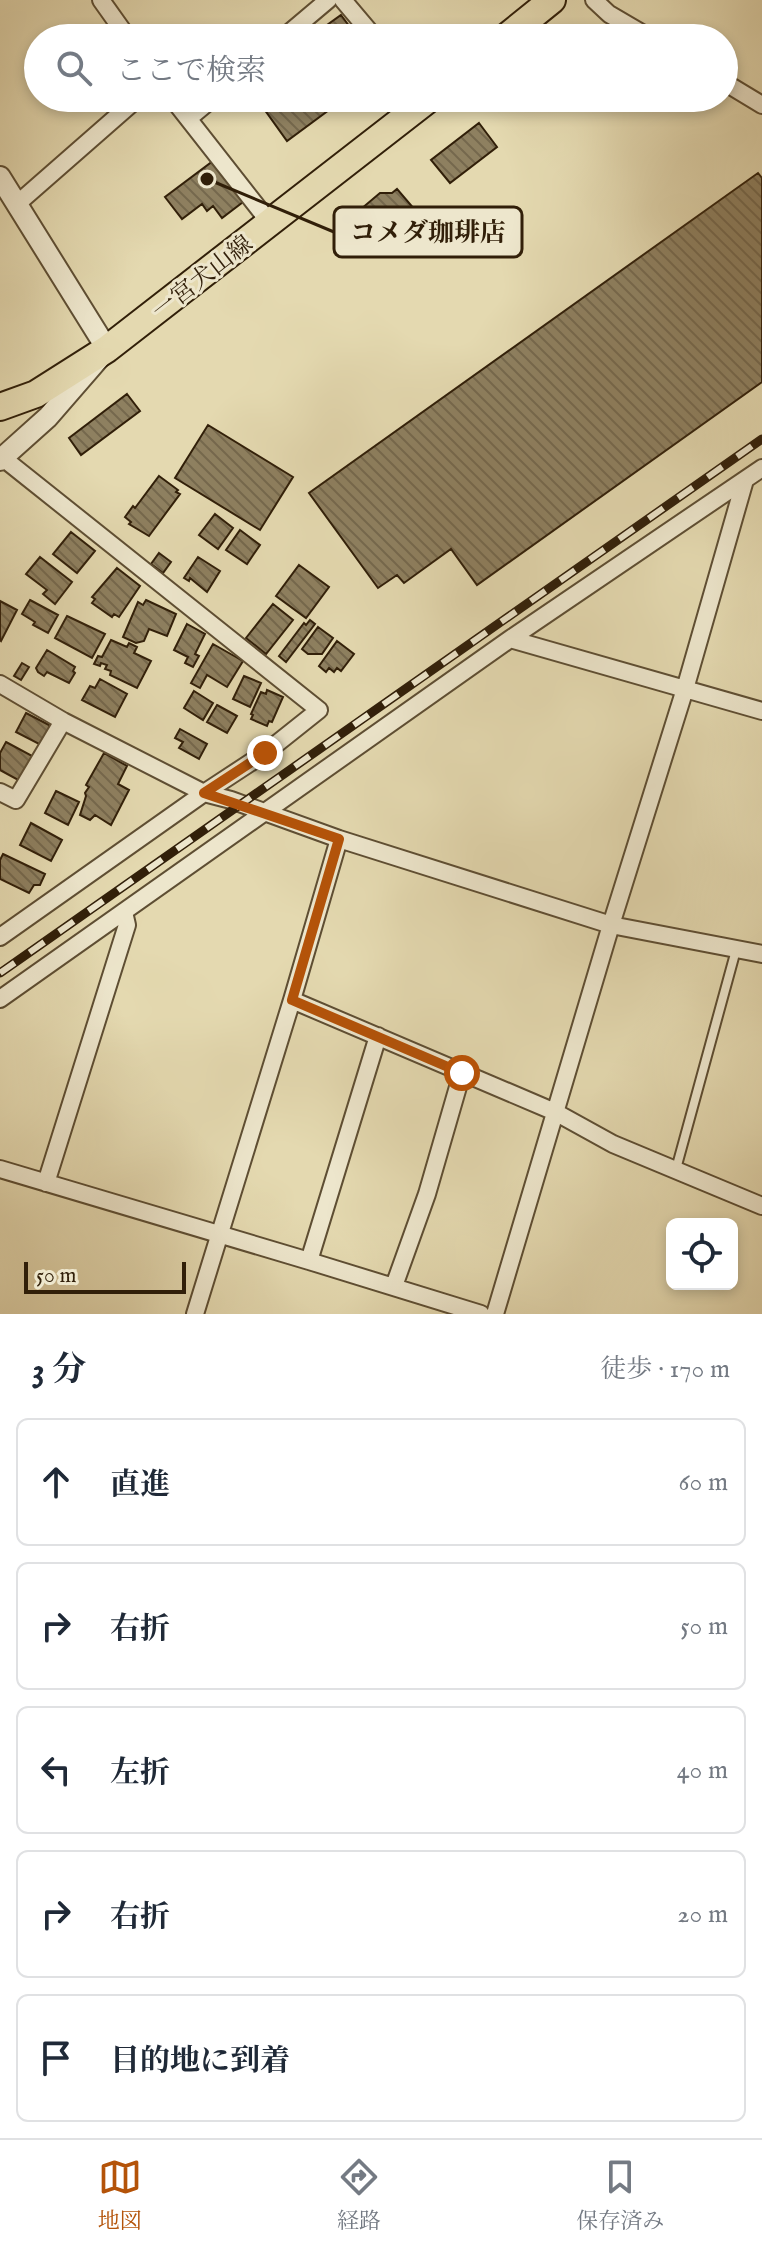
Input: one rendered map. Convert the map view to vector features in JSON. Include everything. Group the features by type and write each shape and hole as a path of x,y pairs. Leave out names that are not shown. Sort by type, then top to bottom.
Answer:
{"main road":[{"path":"522,24 552,0"},
{"name":"一宮犬山線","path":"0,407 36,394 107,349 411,112"}],"street":[{"path":"101,0 118,24"},
{"path":"300,24 328,0"},
{"path":"343,0 363,24"},
{"path":"594,0 626,24"},
{"path":"738,90 762,105"},
{"path":"17,204 122,112"},
{"path":"184,112 270,223"},
{"path":"189,118 196,112"},
{"path":"0,177 107,349 48,417 1,459 319,710 265,753 0,937"},
{"path":"495,1314 685,689 754,482 762,468"},
{"path":"0,999 510,639 754,482"},
{"path":"510,639 762,711"},
{"path":"0,684 63,721 204,793 611,925 762,954"},
{"path":"0,792 16,800 63,721"},
{"path":"195,1314 339,839"},
{"path":"46,1183 127,925 124,912"},
{"path":"292,1000 555,1112 613,1144 762,1206"},
{"path":"309,1261 378,1036"},
{"path":"394,1286 427,1194 462,1073"},
{"path":"0,1169 481,1314"}],"lane":[{"path":"676,1169 736,949"}],"building":[{"path":"341,15 348,24 328,24"},
{"path":"266,112 326,112 287,141"},
{"path":"479,123 497,147 450,183 431,160"},
{"path":"213,161 243,202 222,218 213,206 207,211 202,204 182,219 165,197"},
{"path":"758,173 762,178 762,382 477,585 451,549 404,583 397,575 378,588 309,493"},
{"path":"397,189 422,218 376,254 369,244 356,243 358,231 352,222 359,217 361,209 380,193 392,193"},
{"path":"127,394 140,411 81,455 69,438"},
{"path":"208,425 293,477 260,530 175,478"},
{"path":"159,476 180,494 149,536 129,524 131,522 125,517"},
{"path":"215,514 233,528 218,549 199,535"},
{"path":"240,530 260,545 247,564 226,550"},
{"path":"71,532 95,551 77,573 53,554"},
{"path":"159,553 171,562 163,573 151,564"},
{"path":"40,557 72,582 55,604 43,594 47,590 26,574"},
{"path":"198,557 220,571 207,592 190,578 189,581 184,578"},
{"path":"299,565 329,587 306,618 276,596"},
{"path":"117,568 140,586 119,617 114,614 112,617 92,603 95,599 92,597"},
{"path":"30,600 58,615 48,633 22,614"},
{"path":"146,600 176,614 167,636 149,629 144,641 136,643 123,637 138,602 143,605"},
{"path":"0,601 17,610 1,641 0,640"},
{"path":"273,604 293,620 266,654 246,638"},
{"path":"67,616 105,634 92,658 55,638"},
{"path":"310,620 315,624 286,662 279,656 304,623 306,625"},
{"path":"187,624 205,634 195,654 199,656 193,667 185,663 188,657 174,650"},
{"path":"318,627 333,638 322,654 308,654 302,649"},
{"path":"111,640 127,647 129,643 137,647 134,653 151,661 137,688 110,675 111,671 105,669 107,665 94,664 98,656 102,657"},
{"path":"337,641 354,654 341,671 337,668 334,672 329,668 326,672 319,666"},
{"path":"213,644 243,661 227,687 207,675 200,688 191,683"},
{"path":"47,650 75,667 69,683 47,672 44,676 38,672 36,668"},
{"path":"22,663 29,667 21,680 14,676"},
{"path":"244,676 261,683 250,707 233,699"},
{"path":"100,679 127,694 115,717 82,700 90,686 95,688"},
{"path":"267,690 283,697 272,722 269,721 267,726 251,719 251,714 261,692 266,694"},
{"path":"194,691 213,703 203,720 184,708"},
{"path":"217,705 237,716 227,733 207,722"},
{"path":"26,713 49,725 50,730 41,745 16,732"},
{"path":"180,729 207,744 199,759 179,748 183,742 175,738"},
{"path":"6,742 36,758 20,781 0,770 0,753"},
{"path":"104,753 127,766 118,784 129,790 111,825 95,815 90,820 80,815 89,787 86,785"},
{"path":"56,791 79,802 68,825 45,813"},
{"path":"31,823 62,840 51,861 20,845"},
{"path":"3,854 45,874 40,885 34,885 29,893 0,879"}],"railway":[{"path":"0,973 762,439"}],"place":[{"name":"コメダ珈琲店","path":"207,179"}],"route":[{"path":"265,753 204,793 339,839 292,1000 462,1073"}]}
